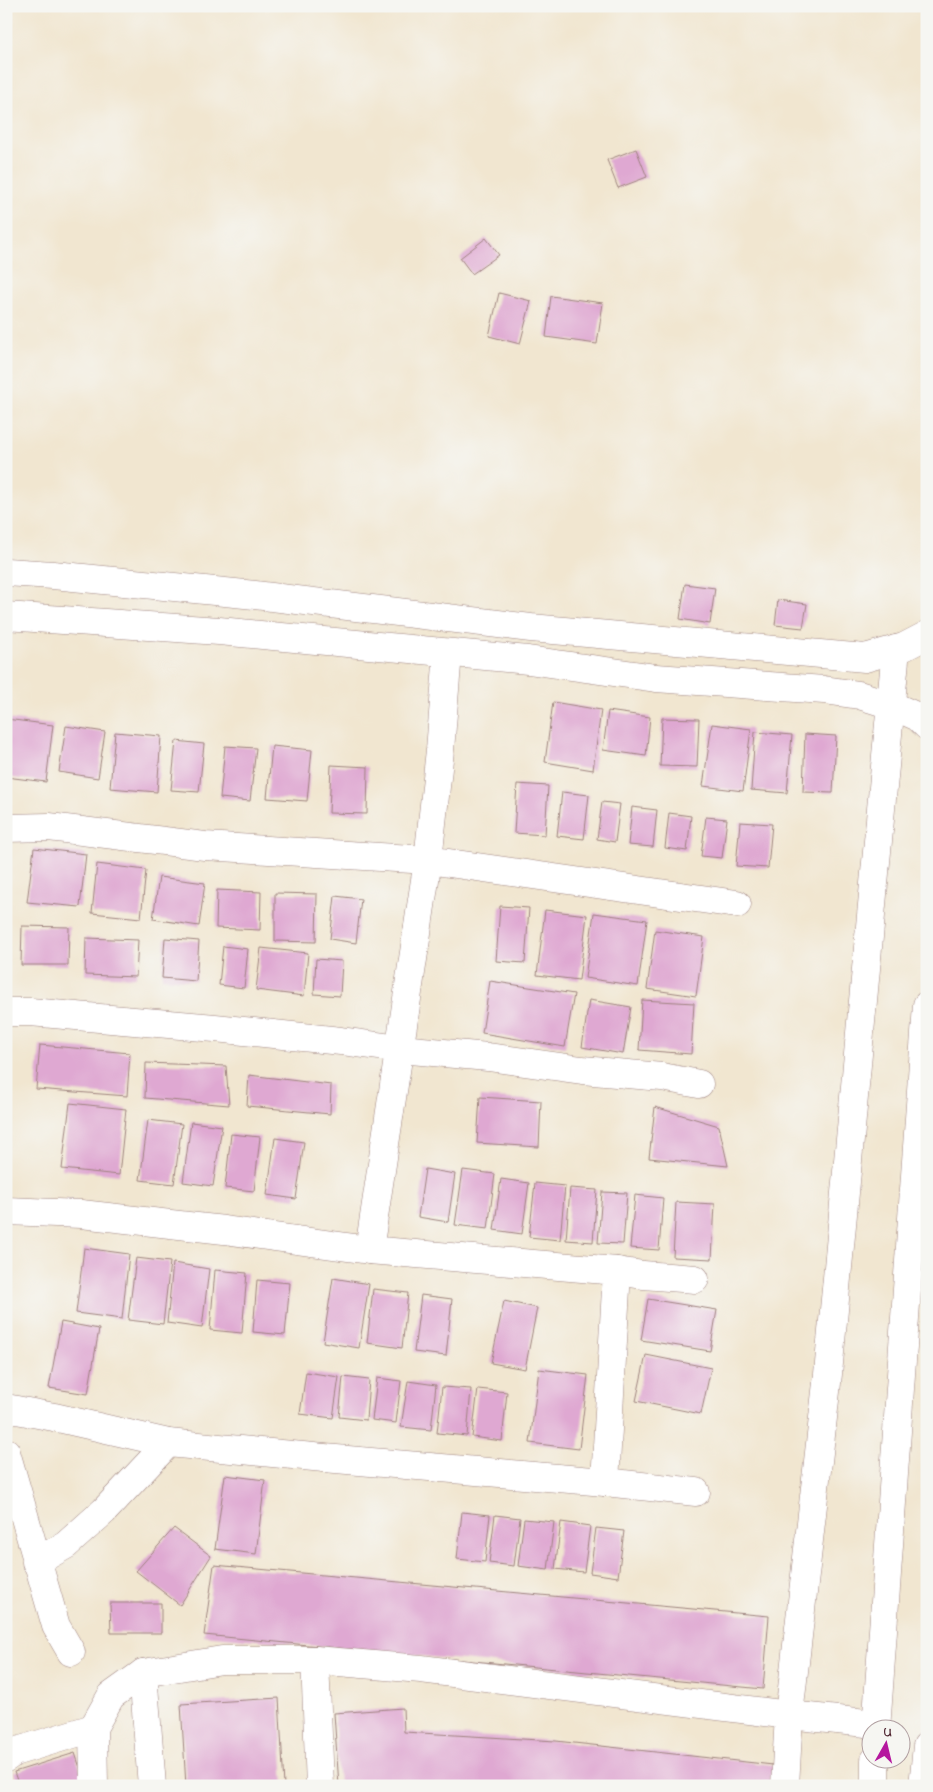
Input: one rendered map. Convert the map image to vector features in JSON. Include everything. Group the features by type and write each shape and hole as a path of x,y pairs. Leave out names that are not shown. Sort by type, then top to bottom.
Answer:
{"main road":[{"path":"6,572 53,574 255,595 530,628 865,658 904,647 927,634"},
{"path":"360,644 363,608"},
{"path":"6,616 219,630 528,660 656,678 824,690 859,695 891,705 918,717 927,726"},
{"path":"528,660 530,628"},
{"path":"785,1786 789,1715 828,1374 896,649"},
{"path":"369,1250 428,860 448,653"},
{"path":"6,828 49,827 205,846 428,860 737,904"},
{"path":"876,1720 927,1005"},
{"path":"6,1012 30,1012 215,1028 341,1041 400,1049 488,1057 582,1070 662,1077 699,1084"},
{"path":"6,1211 81,1214 224,1230 369,1250 695,1278"},
{"path":"605,1482 617,1271"},
{"path":"6,1408 168,1443 605,1482 696,1492"},
{"path":"36,1562 66,1545 104,1511 168,1443"},
{"path":"6,1452 36,1562 56,1626 71,1652"},
{"path":"94,1786 93,1728 111,1696 143,1673 222,1660 315,1660 421,1669 860,1725"},
{"path":"315,1660 320,1786"},
{"path":"143,1673 152,1786"},
{"path":"6,1758 14,1752 93,1728"},
{"path":"923,1786 927,1746"},
{"path":"874,1786 875,1770"}],"building":[{"path":"636,149 647,177 618,188 607,160"},
{"path":"486,238 499,255 472,274 460,258"},
{"path":"499,293 531,301 520,344 489,336"},
{"path":"551,296 603,303 597,344 546,337"},
{"path":"685,584 715,588 710,624 680,619"},
{"path":"778,600 807,604 803,628 775,625"},
{"path":"553,702 601,710 593,770 545,762"},
{"path":"608,711 650,717 646,756 603,750"},
{"path":"662,718 699,719 697,767 660,766"},
{"path":"6,719 53,725 46,782 6,777"},
{"path":"712,724 751,729 743,791 703,786"},
{"path":"66,726 105,732 98,778 59,772"},
{"path":"115,732 161,736 157,792 110,788"},
{"path":"755,732 792,735 787,793 751,790"},
{"path":"805,734 836,736 833,793 803,792"},
{"path":"176,741 204,744 199,792 171,790"},
{"path":"225,746 256,748 250,801 220,798"},
{"path":"272,746 312,750 307,801 267,798"},
{"path":"331,765 368,767 367,814 329,813"},
{"path":"517,784 548,786 545,835 514,833"},
{"path":"562,792 589,795 584,839 557,836"},
{"path":"602,802 620,804 615,842 597,839"},
{"path":"632,807 657,810 653,847 628,845"},
{"path":"669,813 691,816 687,851 665,848"},
{"path":"706,817 727,819 722,858 701,856"},
{"path":"740,822 772,824 768,868 736,866"},
{"path":"34,848 86,854 80,907 27,902"},
{"path":"97,864 146,870 141,918 92,913"},
{"path":"159,877 205,883 199,926 153,919"},
{"path":"217,890 261,892 260,930 216,928"},
{"path":"275,893 317,894 316,942 275,941"},
{"path":"335,896 361,899 356,943 330,939"},
{"path":"500,906 529,908 525,963 496,961"},
{"path":"545,910 587,915 579,980 537,975"},
{"path":"594,913 647,920 638,986 585,978"},
{"path":"22,926 69,927 68,965 21,965"},
{"path":"655,930 704,937 696,996 647,989"},
{"path":"86,938 138,940 136,977 85,975"},
{"path":"165,938 199,941 196,981 162,978"},
{"path":"223,946 248,949 244,988 219,985"},
{"path":"261,948 308,953 304,996 256,990"},
{"path":"316,959 342,961 340,996 314,994"},
{"path":"490,981 574,994 565,1047 482,1033"},
{"path":"589,1000 631,1007 623,1054 582,1047"},
{"path":"642,1000 694,1003 691,1054 639,1050"},
{"path":"40,1045 130,1053 127,1096 36,1089"},
{"path":"146,1063 226,1066 229,1105 145,1098"},
{"path":"249,1075 331,1085 330,1114 247,1106"},
{"path":"480,1097 541,1101 539,1147 477,1143"},
{"path":"70,1103 126,1109 119,1175 62,1169"},
{"path":"655,1107 719,1126 728,1166 649,1158"},
{"path":"148,1120 182,1124 174,1184 140,1180"},
{"path":"191,1122 222,1126 213,1186 183,1182"},
{"path":"231,1134 260,1137 254,1191 225,1188"},
{"path":"275,1138 304,1142 296,1199 267,1195"},
{"path":"425,1169 455,1174 448,1222 418,1217"},
{"path":"463,1170 495,1174 488,1229 455,1225"},
{"path":"501,1179 529,1183 522,1234 494,1230"},
{"path":"535,1183 565,1186 560,1240 529,1237"},
{"path":"570,1188 597,1190 593,1242 566,1240"},
{"path":"602,1192 627,1193 623,1244 598,1243"},
{"path":"635,1195 663,1198 659,1250 630,1248"},
{"path":"676,1202 715,1204 712,1259 673,1257"},
{"path":"84,1248 129,1254 122,1319 76,1313"},
{"path":"136,1258 170,1262 163,1324 128,1320"},
{"path":"173,1263 209,1269 202,1328 167,1323"},
{"path":"215,1270 247,1273 242,1333 210,1330"},
{"path":"333,1278 369,1284 359,1348 323,1342"},
{"path":"257,1280 290,1283 285,1335 253,1332"},
{"path":"373,1289 408,1293 402,1348 367,1343"},
{"path":"421,1295 452,1299 446,1356 414,1352"},
{"path":"648,1299 717,1310 710,1351 641,1340"},
{"path":"504,1301 537,1308 525,1369 491,1363"},
{"path":"61,1322 99,1329 88,1394 49,1388"},
{"path":"646,1355 711,1368 701,1414 636,1401"},
{"path":"539,1369 588,1375 579,1449 530,1443"},
{"path":"306,1372 339,1377 333,1418 300,1414"},
{"path":"343,1377 369,1380 366,1420 339,1417"},
{"path":"377,1378 401,1381 396,1423 372,1420"},
{"path":"408,1381 436,1385 431,1430 401,1427"},
{"path":"442,1387 471,1389 467,1436 437,1433"},
{"path":"478,1389 507,1392 502,1441 472,1437"},
{"path":"225,1475 265,1480 256,1554 215,1549"},
{"path":"462,1512 490,1515 485,1562 457,1559"},
{"path":"495,1515 520,1518 514,1566 489,1563"},
{"path":"524,1519 554,1522 548,1570 518,1566"},
{"path":"561,1522 590,1526 584,1572 555,1569"},
{"path":"174,1528 211,1556 180,1605 136,1571"},
{"path":"596,1528 624,1531 618,1577 590,1573"},
{"path":"214,1565 769,1616 763,1689 204,1635"},
{"path":"110,1603 161,1603 161,1633 111,1633"},
{"path":"279,1698 284,1786 186,1786 181,1704"},
{"path":"403,1708 404,1732 556,1741 773,1765 771,1786 339,1786 334,1713"},
{"path":"75,1753 86,1786 19,1786 14,1772"}]}
